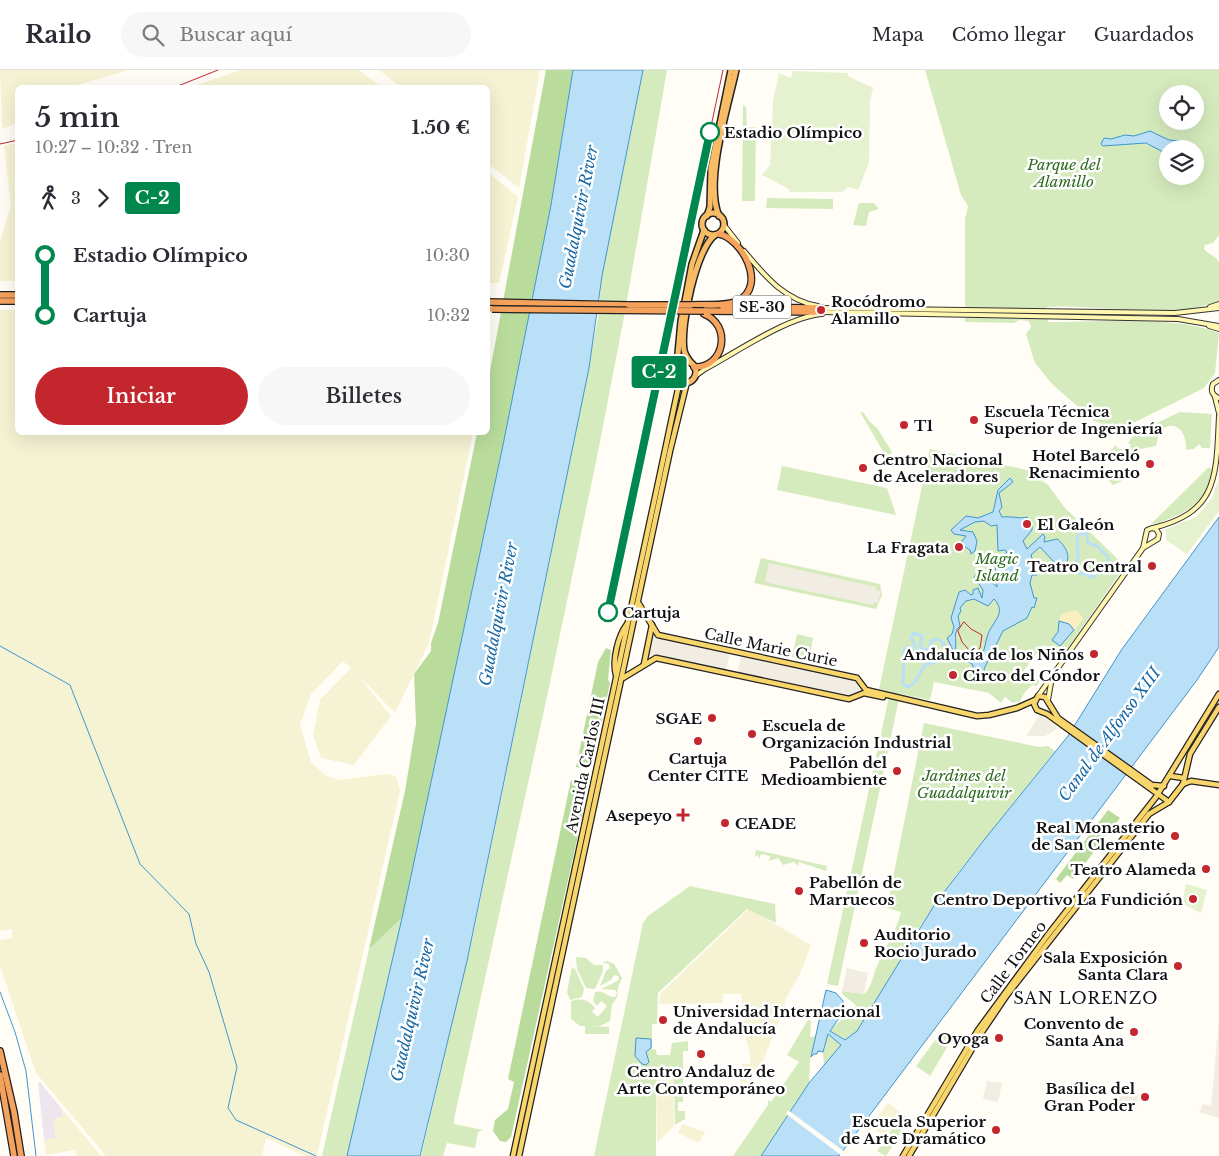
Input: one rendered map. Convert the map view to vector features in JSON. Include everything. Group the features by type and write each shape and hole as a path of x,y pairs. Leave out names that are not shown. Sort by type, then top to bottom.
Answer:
{"highway":[{"path":"731,70 711,168 710,207 703,224 704,230 692,264 682,312 678,364 674,370 677,379 687,382 694,377 693,365 686,358 683,344 693,284 704,248 724,225 715,202 716,167 736,70"},
{"path":"707,216 713,214 720,216"},
{"path":"678,364 684,361 702,366 715,358 723,344 723,336 719,326 704,309 735,302 745,295 752,283 752,271 748,262 728,238 717,234 709,234 704,230"},
{"path":"0,295 15,295"},
{"path":"0,301 15,301"},
{"name":"SE-30","path":"490,305 691,306 704,309"},
{"name":"SE-30","path":"490,305 685,311 704,309 820,310"},
{"path":"0,1051 14,1112 21,1156"},
{"path":"0,1075 14,1156"}],"main road":[{"path":"724,225 774,286 820,310 887,314 1049,314 1194,312 1219,306"},
{"path":"694,377 705,369 783,327 820,310 845,308 1049,314 1115,318 1178,318 1219,328"},
{"path":"1167,801 1156,794 1140,779 1062,723 1039,710 1034,704 1142,548 1147,530 1163,526 1194,512 1208,496 1216,472 1219,414 1217,398 1212,388 1219,374"},
{"path":"632,607 678,389 677,379"},
{"name":"Avenida Carlos III","path":"519,1156 687,382"},
{"path":"1142,548 1158,539 1163,526"},
{"path":"1153,528 1159,534"},
{"path":"1146,537 1153,542"},
{"path":"632,607 638,604 652,625 644,666"},
{"name":"Avenida Carlos III","path":"514,1156 617,676 614,667 621,632 628,623 632,607"},
{"name":"Calle Marie Curie","path":"652,625 658,634 857,678 864,689 876,693"},
{"path":"617,676 623,678 656,658 849,700 864,693 876,693 984,716 1017,708 1043,696 1062,723"},
{"path":"1017,708 1039,710 1048,702 1052,679"},
{"name":"Calle Torneo","path":"903,1156 963,1054 1004,992 1165,784 1219,694"},
{"path":"1183,781 1190,754 1219,708"},
{"path":"1170,776 1183,781 1219,785"},
{"path":"1140,779 1155,786 1165,784 1162,794 1167,801"},
{"name":"Calle Torneo","path":"909,1156 982,1032 1010,991 1149,814 1167,801 1183,781"}],"shaded area":[{"path":"0,70 130,70 77,85 15,85 15,124 2,129"},
{"path":"240,70 359,70 378,85 198,85"},
{"path":"379,70 540,70 519,188 490,166 490,85 398,85"},
{"path":"15,143 15,281 0,281 0,241 11,206 4,146"},
{"path":"490,174 518,197 499,283 490,283"},
{"path":"0,310 15,310 15,435 473,435 429,643 395,713 356,673 391,716 354,765 321,758 313,735 320,700 351,668 343,661 311,694 300,725 311,762 325,775 338,780 386,774 396,776 400,791 317,1156 305,1156 266,1138 262,1156 106,1156 36,1073 0,966 0,940 12,938 12,929 0,931"},
{"path":"769,563 876,587 876,590 881,591 878,603 874,602 873,605 765,582"},
{"path":"653,636 730,652 726,671 649,655"},
{"path":"741,655 855,680 862,688 861,692 850,698 737,674"},
{"path":"1040,714 1058,728 1045,736 1026,736"},
{"path":"749,909 811,945 800,974 785,1000 785,1006 760,1068 751,1074 745,1083 739,1081 739,1075 741,1075 742,1064 750,1064 750,1056 739,1008 740,1005 756,1009 742,1004 741,994 723,994 723,1003 659,1004 660,994"},
{"path":"847,968 868,973 864,994 842,991"},
{"path":"1219,1021 1219,1118 1199,1112 1203,1104 1211,1106"},
{"path":"674,1078 674,1126 657,1143 656,1080"},
{"path":"987,1081 1002,1083 998,1102 983,1099"},
{"path":"40,1082 61,1108 63,1116 53,1120 56,1138 44,1140 38,1083"},
{"path":"1117,1092 1118,1095 1138,1093 1136,1110 1114,1105"},
{"path":"888,1103 901,1113 885,1137 871,1126"},
{"path":"61,1108 101,1156 77,1156 74,1150 46,1155 44,1140 56,1138 53,1120 63,1116"},
{"path":"682,1124 705,1132 699,1143 678,1133"}],"green space":[{"path":"546,70 573,70 551,205 502,450 402,918 369,949 405,791 416,724 414,674 431,651 431,643 438,623 477,435 490,435 490,371"},
{"path":"643,70 667,70 624,317 547,697 454,1119 454,1124 483,1130 478,1132 475,1148 447,1143 443,1156 421,1156 474,931 598,318 602,276"},
{"name":"Parque del Alamillo","path":"925,70 1219,70 1219,235 1213,243 1205,245 1204,249 1219,262 1219,301 1199,307 1156,311 1068,306 1047,307 1048,322 1159,322 1201,327 1219,333 1215,373 1204,388 1135,422 1119,426 1102,424 1093,420 1052,384 1035,363 1026,334 1031,327 1029,321 1019,320 1014,323 965,322 965,219 968,206 961,195"},
{"path":"793,71 848,73 848,76 873,88 870,101 869,163 858,190 848,187 843,192 789,192 789,189 762,175 770,165 773,101 779,73 791,78"},
{"path":"743,105 746,107 747,127 756,127 755,201 742,201"},
{"path":"767,198 833,199 833,209 766,208"},
{"path":"859,203 874,203 879,209 869,212 866,226 853,225"},
{"path":"860,412 863,412 877,428 892,452 890,455 884,453"},
{"path":"1180,412 1212,414 1210,448 1202,448 1199,444 1194,449 1186,450 1185,437 1182,432 1174,426 1169,426 1159,433 1156,446 1140,449 1140,453 1124,452 1123,460 1119,461 1121,455 1117,453 1105,461 1104,471 1109,477 1116,477 1124,472 1122,481 1113,485 1099,471 1101,462 1116,445 1118,449 1128,449 1131,445 1128,443 1135,433"},
{"name":"Magic Island","path":"930,449 1027,470 1048,485 1065,508 1125,566 1061,658 1043,645 1024,670 1040,681 1037,686 1032,685 1025,692 1020,701 1013,703 1005,697 1001,703 989,693 934,682 930,700 900,694 838,986 827,984 890,692 879,689"},
{"path":"782,466 887,488 896,515 777,490"},
{"path":"1209,467 1212,469 1208,486 1199,500 1179,514 1151,524"},
{"path":"1219,478 1219,511 1187,554 1166,540 1166,529 1196,517 1212,498"},
{"path":"761,558 880,584 882,595 876,609 754,583"},
{"path":"797,634 813,638 809,660 792,657"},
{"path":"606,648 611,650 608,680 610,683 593,762 586,769 576,767 598,662"},
{"name":"Jardines del Guadalquivir","path":"924,723 1039,747 1048,746 1055,751 956,875 921,925 857,1031 845,1040 830,1031 856,1005 842,994 842,991 864,994 867,991 901,912 887,908"},
{"path":"571,780 578,781 585,789 586,799 511,1137 506,1142 500,1141 493,1131 495,1120 508,1109 514,1082 508,1079"},
{"path":"1108,810 1120,818 1073,879 1067,875 1060,883 1056,879"},
{"path":"756,850 827,866 826,871 799,862 798,866 794,862 783,865 778,858 769,861 770,856 761,854 759,859 758,855 755,857"},
{"name":"Centro Deportivo La Fundición","path":"1186,884 1207,890 1201,913 1185,905 1184,908 1181,907"},
{"path":"690,886 775,904 776,923 747,909 658,993 657,1024 652,1024 652,1049 656,1050 657,1055 670,1055 672,1043 688,1041 688,1051 683,1051 683,1102 678,1102 678,1111 685,1111 685,1119 675,1125 674,1077 656,1079 656,1156 594,1156 643,923 648,916"},
{"path":"402,918 347,1156 322,1156 369,949"},
{"path":"576,957 586,958 594,965 603,965 603,971 595,989 586,988 577,969"},
{"path":"607,961 614,964 622,978 618,987 617,997 612,1005 610,1021 600,1026 588,1026 609,1027 609,1034 585,1034 585,1026 580,1026 571,1019 571,1001 587,1001 595,1008 592,1012 598,1017 607,1006 601,1001 597,1006 593,1001 595,992 598,991 612,997 615,997 617,993 615,990 601,989 619,980 618,976 614,975 611,980 600,986 606,971 610,968 609,964 602,963"},
{"path":"572,967 575,969 584,989 582,997 570,1000 567,992"},
{"path":"808,1020 811,1021 810,1037 816,1036 810,1061 809,1083 761,1156 733,1156 768,1105 768,1100 771,1102 799,1062 787,1055"},
{"path":"942,1031 952,1039 930,1076 916,1066"},
{"path":"828,1034 841,1045 824,1067 823,1052"},
{"path":"902,1114 909,1119 886,1156 877,1151"}],"sand":[{"path":"1077,610 1083,618 1075,630 1064,622 1059,621 1061,614"}],"water":[{"name":"Guadalquivir River","path":"573,70 643,70 602,276 589,368 467,961 420,1156 347,1156 402,918 502,450 551,205"},
{"path":"1150,131 1169,140 1159,140 1159,150 1146,143 1103,146 1101,144 1104,138 1111,139 1125,135 1134,136"},
{"path":"1010,478 1013,482 999,493 1002,507 999,511 1002,517 1027,517 1032,523 1032,530 1023,541 1027,549 1043,534 1045,537 1044,542 1057,539 1067,551 1068,558 1065,565 1059,562 1055,563 1040,547 1031,555 1037,575 1032,575 1030,583 1034,598 1037,598 1034,608 1032,607 1027,618 1003,631 984,669 986,674 983,678 978,677 972,664 962,658 965,653 981,658 988,634 999,613 998,604 994,599 988,606 974,599 966,601 960,608 961,611 958,616 960,626 955,635 956,646 954,652 947,638 952,634 954,627 951,618 959,592 965,590 971,595 973,590 978,588 982,598 983,590 974,577 979,570 997,587 997,564 1007,552 1005,550 998,551 997,525 991,526 984,521 975,522 960,530 973,532 977,541 975,551 971,554 970,550 962,545 962,541 966,536 954,534 951,530 966,516 978,518 993,512 998,490"},
{"name":"Canal de Alfonso XIII","path":"1219,517 1219,647 1197,680 839,1156 761,1156 809,1083 841,1045 828,1034 823,1052 818,1051 817,1054 811,1057 826,990 836,993 843,1001 844,1011 830,1031 845,1040 857,1031 935,904 1068,736 1122,649"},
{"path":"1059,621 1069,624 1074,630 1060,646 1052,640 1058,632"},
{"path":"636,1038 651,1039 651,1048 646,1052 649,1062 646,1065 642,1064 635,1056"}],"pier":[{"path":"788,1110 845,1152 842,1156 786,1114"}],"waterway":[{"path":"1081,533 1087,534 1088,543 1097,546 1108,557 1108,562 1093,577 1076,572 1078,556 1077,538 1081,533"},
{"path":"914,633 922,636 920,645 922,649 929,649 931,641 938,639 944,644 944,653 939,661 925,665 914,683 908,687 903,684 904,650 908,646 914,652 917,651 911,637 914,633"},
{"path":"0,646 70,685 140,864 189,914 196,944 209,972 237,1067 228,1108 236,1120 316,1156"},
{"path":"0,992 15,1032 26,1071 36,1156"}],"railway":[{"path":"180,85 218,70"},
{"path":"607,616 723,70"},
{"path":"0,144 15,141"},
{"path":"964,622 971,629 982,635 980,648 976,652 970,651 962,642 958,631 964,622"}],"train":[{"name":"C-2","path":"608,612 710,132"}],"place":[{"name":"Estadio Olímpico","path":"710,132"},
{"name":"Rocódromo Alamillo","path":"821,310"},
{"name":"Escuela Técnica Superior de Ingeniería","path":"974,420"},
{"name":"T1","path":"904,425"},
{"name":"Hotel Barceló Renacimiento","path":"1150,464"},
{"name":"Centro Nacional de Aceleradores","path":"863,468"},
{"name":"El Galeón","path":"1027,524"},
{"name":"La Fragata","path":"959,547"},
{"name":"Teatro Central","path":"1152,566"},
{"name":"Cartuja","path":"608,612"},
{"name":"Andalucía de los Niños","path":"1094,654"},
{"name":"Circo del Cóndor","path":"953,675"},
{"name":"SGAE","path":"712,718"},
{"name":"Escuela de Organización Industrial","path":"752,734"},
{"name":"Cartuja Center CITE","path":"698,741"},
{"name":"Pabellón del Medioambiente","path":"897,771"},
{"name":"Asepeyo","path":"683,815"},
{"name":"CEADE","path":"725,823"},
{"name":"Real Monasterio de San Clemente","path":"1175,836"},
{"name":"Teatro Alameda","path":"1206,869"},
{"name":"Pabellón de Marruecos","path":"799,891"},
{"name":"Centro Deportivo La Fundición","path":"1193,899"},
{"name":"Auditorio Rocio Jurado","path":"864,943"},
{"name":"Sala Exposición Santa Clara","path":"1178,966"},
{"name":"Universidad Internacional de Andalucía","path":"663,1020"},
{"name":"Convento de Santa Ana","path":"1134,1032"},
{"name":"Oyoga","path":"999,1038"},
{"name":"Centro Andaluz de Arte Contemporáneo","path":"701,1054"},
{"name":"Basílica del Gran Poder","path":"1145,1097"},
{"name":"Escuela Superior de Arte Dramático","path":"996,1130"}],"district":[{"name":"SAN LORENZO","path":"1086,998"}]}
